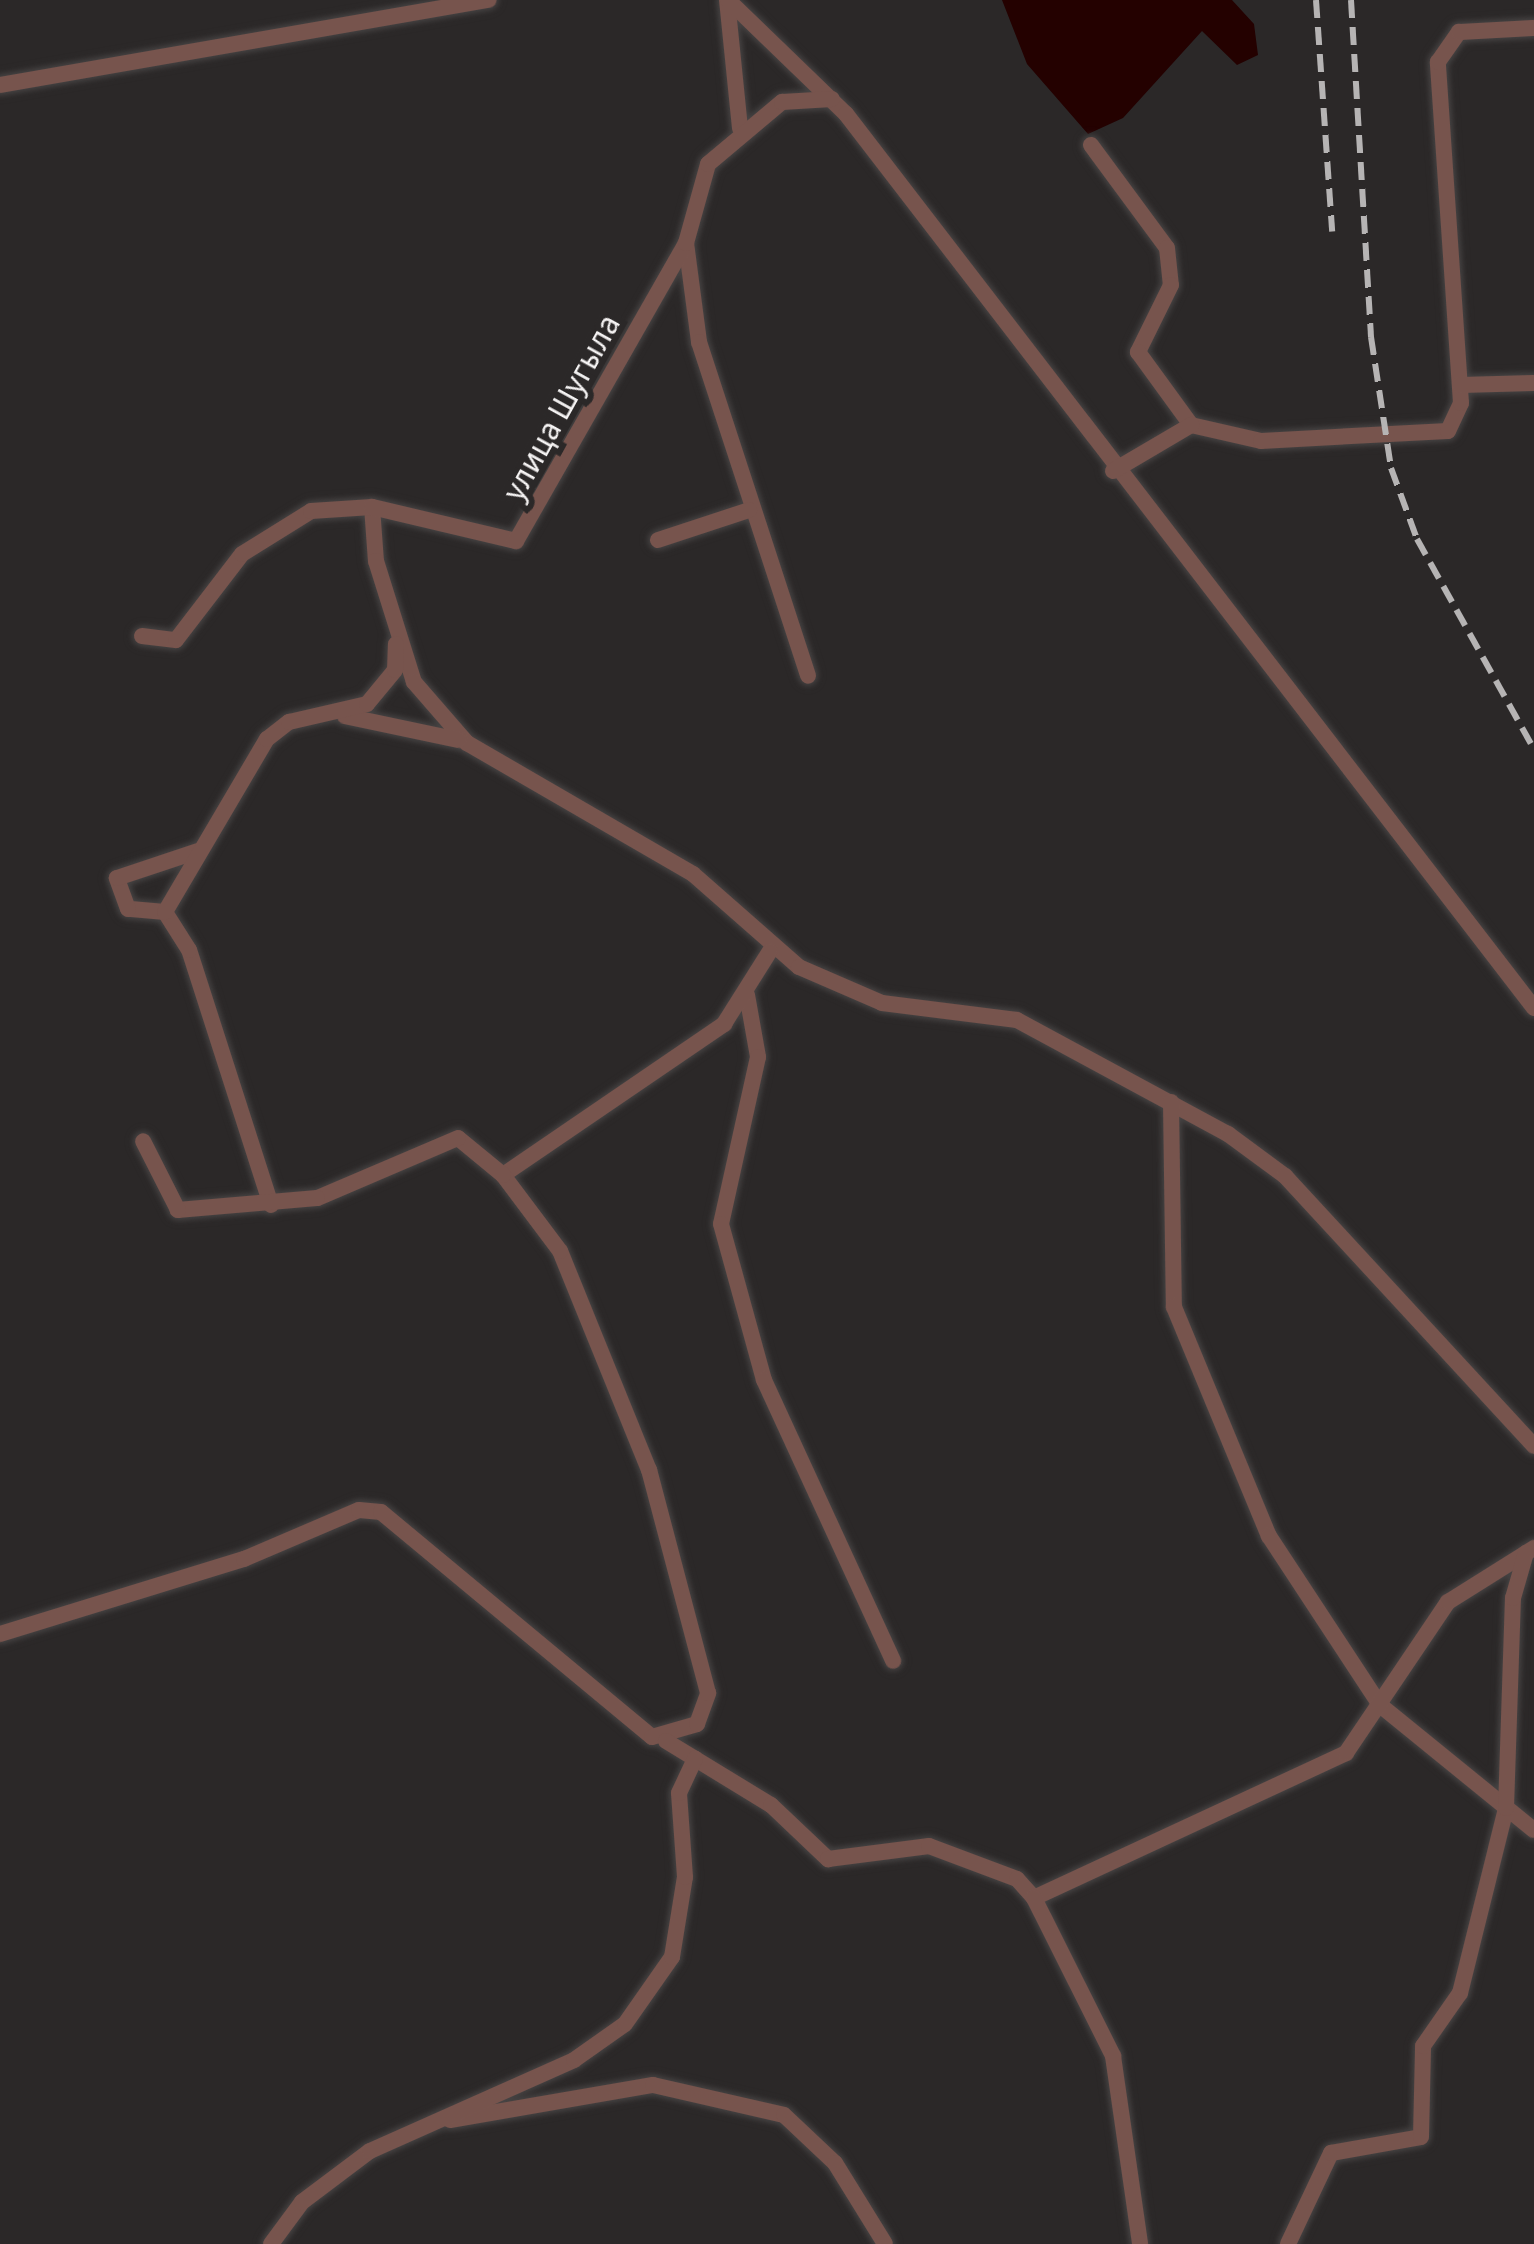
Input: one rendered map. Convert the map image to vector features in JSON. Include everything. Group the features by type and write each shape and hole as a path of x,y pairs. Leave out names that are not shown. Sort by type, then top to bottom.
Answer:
{"street":[{"path":"0,85 489,0"},
{"path":"728,0 832,99 1113,471 1534,1009"},
{"path":"728,0 740,128"},
{"path":"1091,145 1167,248 1171,285 1138,352 1191,425 1261,441 1448,431 1460,385 1438,62 1460,32 1534,28"},
{"name":"улица Шугыла","path":"142,636 176,640 195,604 275,526 372,507 516,541 686,243 708,164 740,128 782,103 832,99"},
{"path":"686,243 699,342 749,510 808,676"},
{"path":"1460,385 1534,383"},
{"path":"1113,471 1191,425"},
{"path":"372,507 396,632 414,682 467,743"},
{"path":"658,540 749,510"},
{"path":"338,715 381,691 396,632"},
{"path":"165,912 267,739 289,722 338,715 414,722 467,743 693,874 770,951 882,1003 1017,1020 1171,1102 1285,1176 1534,1446"},
{"path":"165,912 128,908 117,878 198,851"},
{"path":"165,912 189,950 271,1205"},
{"path":"503,1175 724,1024 747,995 770,951"},
{"path":"747,995 758,1057 721,1224 764,1380 893,1661"},
{"path":"1171,1102 1174,1307 1269,1536 1380,1705 1534,1830"},
{"path":"143,1141 178,1210 317,1198 458,1138 503,1175 560,1251 672,1534 708,1693 697,1724 666,1741"},
{"path":"0,1634 244,1559 359,1510 381,1512 632,1726 695,1758 828,1858 929,1846 1017,1879 1034,1898 1112,2056 1139,2244"},
{"path":"1034,1898 1079,1868 1314,1775 1380,1705 1448,1602 1530,1550"},
{"path":"1288,2244 1331,2153 1421,2137 1423,2046 1460,1993 1506,1808 1513,1598 1530,1550"},
{"path":"271,2244 338,2174 437,2120 574,2060 656,1988 672,1957 686,1877 680,1792 695,1758"},
{"path":"437,2120 653,2085 784,2115 835,2163 885,2244"}],"shaded area":[{"path":"1002,0 1232,0 1254,24 1258,55 1237,65 1202,31 1123,118 1088,134 1027,64"}],"railway":[{"path":"1316,0 1332,231"},
{"path":"1351,0 1371,337 1391,468 1417,539 1534,749"}]}
